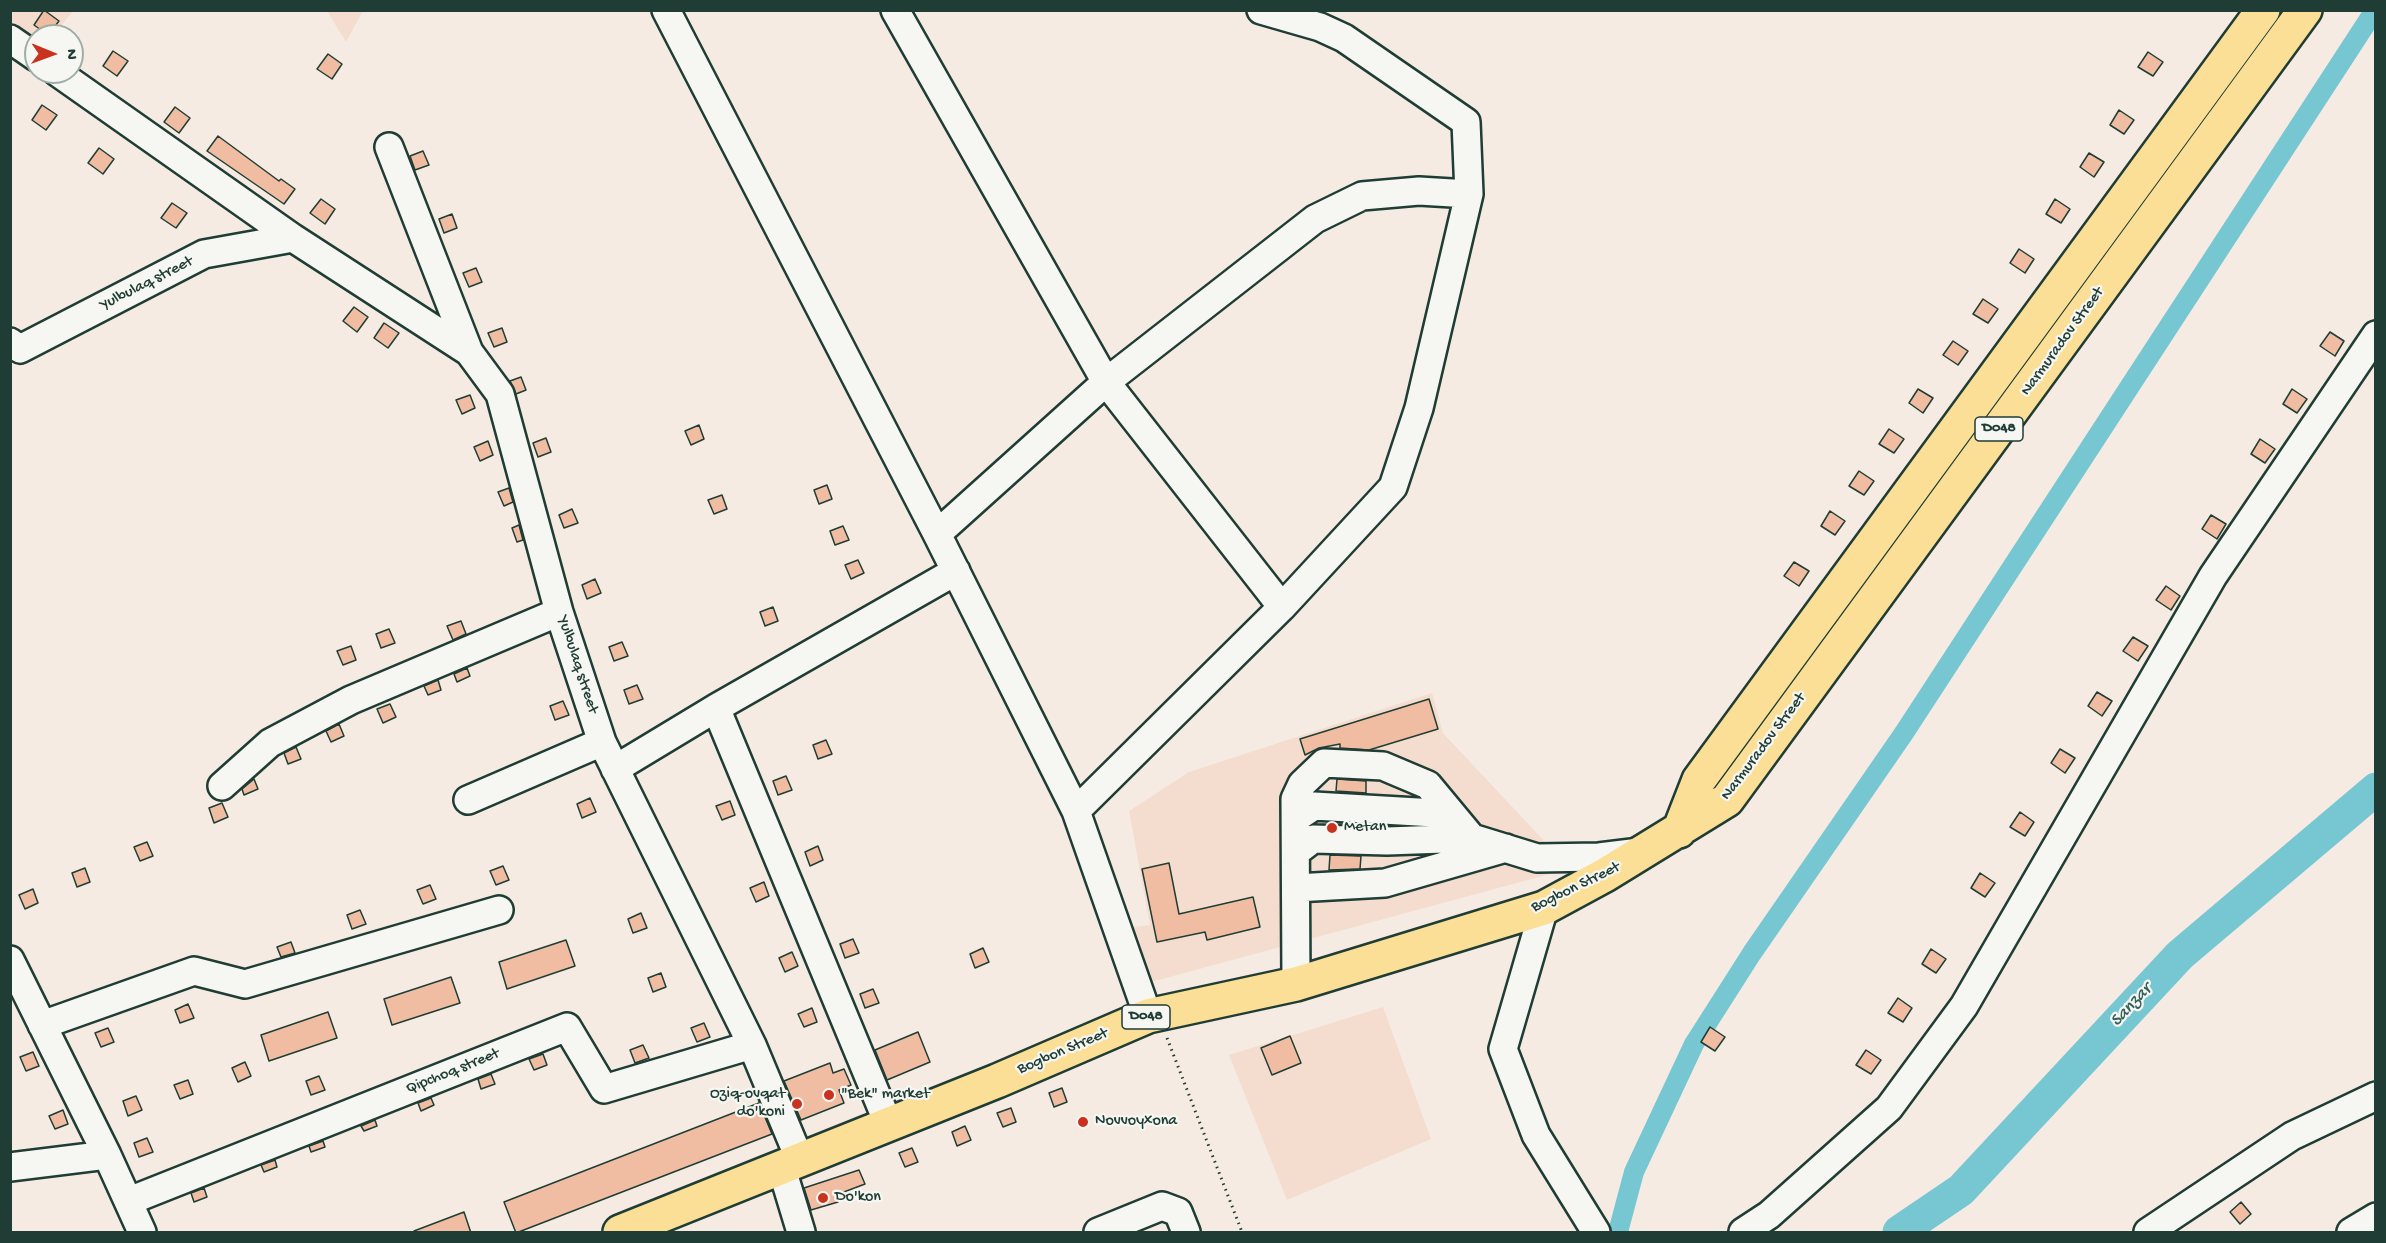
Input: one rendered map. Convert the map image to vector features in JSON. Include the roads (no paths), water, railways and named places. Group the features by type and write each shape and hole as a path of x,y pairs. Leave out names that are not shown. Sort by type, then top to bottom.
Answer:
{"main road":[{"name":"Narmuradov Street","path":"1679,831 1699,780 2263,10"},
{"name":"Narmuradov Street","path":"1679,831 1728,800 2305,10"},
{"name":"Bogbon Street","path":"621,1233 1153,1015 1296,984 1544,908 1679,831"}],"street":[{"path":"666,10 956,571 1076,812 1153,1015"},
{"path":"895,10 1106,382 1282,607"},
{"path":"1076,812 1282,607 1393,487 1419,408 1469,194 1466,122 1344,38 1320,27 1261,10"},
{"path":"10,39 24,49"},
{"name":"Yulbulaq street","path":"74,84 292,238 469,352 500,394 559,612 602,742 752,1045 790,1163 801,1233"},
{"path":"389,147 469,352"},
{"path":"937,534 1106,382 1315,219 1362,196 1419,191 1469,194"},
{"name":"Yulbulaq street","path":"10,342 20,349 204,254 292,238"},
{"path":"1743,1233 1769,1215 1890,1108 1964,1006 2213,576 2376,335"},
{"path":"615,770 716,708 956,571"},
{"path":"222,786 270,743 351,700 559,612"},
{"path":"716,708 888,1124"},
{"path":"468,800 602,742"},
{"path":"1296,984 1298,833 1314,791 1450,813 1506,848 1538,858 1599,857 1647,851"},
{"path":"1298,833 1313,854 1384,856 1450,813"},
{"path":"1298,833 1316,821 1450,813"},
{"path":"1298,833 1385,883 1506,848"},
{"path":"1544,908 1503,1049 1536,1135 1596,1233"},
{"path":"42,1025 194,971 245,984 499,910"},
{"path":"10,960 107,1155 142,1233"},
{"name":"Qipchoq street","path":"129,1201 567,1027 604,1089 752,1045"},
{"path":"2148,1233 2292,1137 2376,1096"},
{"path":"10,1167 107,1155"},
{"path":"1098,1233 1162,1206 1178,1212 1186,1233"},
{"path":"2351,1233 2376,1217"}],"waterway":[{"path":"1618,1232 1634,1172 1694,1044 1752,953 1904,733 2375,10"},
{"name":"Sanzar","path":"1899,1232 1961,1190 2180,955 2376,789"}],"place":[{"name":"Metan","path":"1332,828"},
{"name":"\"Bek\" market","path":"829,1095"},
{"name":"Oziq-ovqat do'koni","path":"797,1104"},
{"name":"Novvoyxona","path":"1083,1122"},
{"name":"Do'kon","path":"823,1198"}]}
